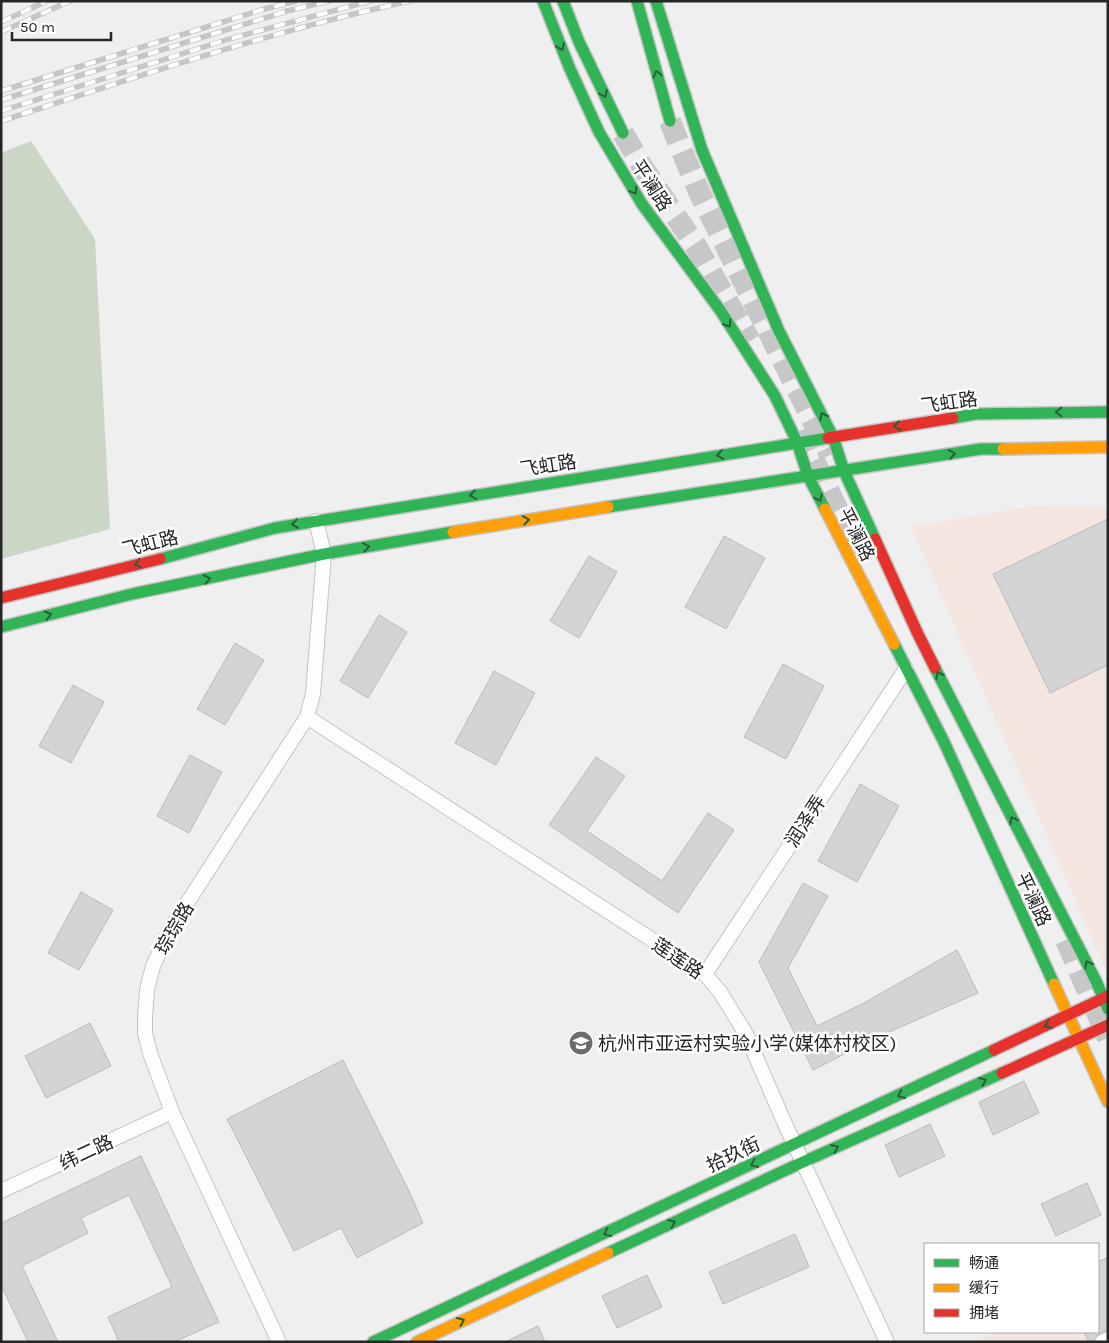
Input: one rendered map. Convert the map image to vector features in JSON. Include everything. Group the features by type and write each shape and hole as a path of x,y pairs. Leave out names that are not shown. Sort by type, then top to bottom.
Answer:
{"main road":[{"name":"平澜路","path":"543,1 570,69 599,132 642,204 720,310 770,388 797,442 808,476 944,742 1108,1102"},
{"path":"563,1 579,42 623,133"},
{"path":"637,1 670,120"},
{"name":"平澜路","path":"656,1 702,150 780,331 833,437 844,471 917,632 1106,1001"},
{"name":"飞虹路","path":"1,598 177,555 275,528 316,521 975,414 1108,412"},
{"path":"1,628 132,594 324,554 516,521 982,450 1108,447"},
{"name":"拾玖街","path":"373,1342 1068,1016 1106,1001"},
{"name":"拾玖街","path":"417,1342 802,1162 1108,1025"}],"street":[{"name":"琮琮路","path":"278,1342 172,1112 150,1053 145,1033 147,990 153,966 171,928 307,717 313,694 324,554 316,521"},
{"name":"润泽弄","path":"705,974 906,669"},
{"name":"莲莲路","path":"307,717 705,974 720,992 746,1034 802,1162 888,1342"},
{"name":"纬二路","path":"1,1191 172,1112"},
{"path":"1102,1342 1108,1339"}],"shaded area":[{"path":"1033,506 1108,507 1108,974 911,527"},
{"path":"1108,1280 1108,1342 974,1342 994,1333 1099,1333 1099,1284"}],"green space":[{"path":"31,141 95,239 110,529 1,559 1,153"}],"building":[{"path":"1108,519 1108,665 1050,693 993,574"},
{"path":"724,536 765,558 726,629 685,607"},
{"path":"589,556 617,572 579,638 550,621"},
{"path":"379,615 407,632 368,698 340,681"},
{"path":"235,643 264,660 225,725 197,709"},
{"path":"783,664 824,686 786,759 744,737"},
{"path":"494,671 535,693 496,765 455,743"},
{"path":"73,685 104,702 71,763 39,746"},
{"path":"190,755 222,772 189,833 157,816"},
{"path":"596,757 625,776 587,831 662,881 708,813 734,830 678,913 549,825"},
{"path":"860,784 899,806 857,882 818,861"},
{"path":"803,883 828,896 788,968 817,1026 864,1003 957,950 978,993 880,1036 813,1070 759,962"},
{"path":"81,892 113,910 79,970 48,953"},
{"path":"90,1023 111,1066 46,1098 25,1056"},
{"path":"343,1060 410,1193 423,1223 357,1258 341,1228 294,1251 227,1119"},
{"path":"1024,1081 1039,1113 993,1135 979,1102"},
{"path":"930,1124 945,1156 899,1177 885,1145"},
{"path":"141,1156 219,1322 174,1342 119,1342 108,1317 172,1287 129,1195 81,1218 88,1233 22,1266 58,1342 28,1342 1,1285 1,1223"},
{"path":"1087,1183 1101,1215 1056,1236 1041,1204"},
{"path":"795,1234 809,1267 723,1304 709,1272"},
{"path":"1108,1257 1108,1330 1098,1334 1093,1342 1089,1342 1084,1333 1099,1333 1099,1262"},
{"path":"647,1275 662,1307 617,1328 602,1296"},
{"path":"538,1326 545,1342 505,1342"}],"tunnel":[{"path":"670,121 700,194 830,455"},
{"path":"623,133 643,168 696,246 750,341"},
{"path":"800,431 859,555"},
{"path":"1066,940 1108,1038"}],"railway":[{"path":"1,22 47,1"},
{"path":"1,32 70,1"},
{"path":"1,91 261,10 296,1"},
{"path":"1,100 287,11 329,1"},
{"path":"1,111 229,39 370,1"},
{"path":"1,121 153,72 306,26 410,1"}],"traffic: fast":[{"path":"543,1 570,69 599,132 642,204 720,310 775,396 797,442 808,476 825,509"},
{"path":"563,1 579,42 623,133"},
{"path":"637,1 670,121"},
{"path":"656,1 702,150 779,331 833,437 844,471 875,539"},
{"path":"953,418 975,414 1108,412"},
{"path":"160,559 275,528 828,438"},
{"path":"608,507 981,449 1003,449"},
{"path":"1,627 132,594 324,554 453,532"},
{"path":"894,644 944,742 1054,984"},
{"path":"935,668 1096,981 1108,1009"},
{"path":"373,1342 994,1050"},
{"path":"608,1253 803,1162 1002,1073"}],"traffic: slow":[{"path":"1003,449 1108,447"},
{"path":"453,532 608,507"},
{"path":"825,509 894,644"},
{"path":"1054,984 1108,1102"},
{"path":"417,1342 608,1253"}],"traffic: jam":[{"path":"828,438 953,418"},
{"path":"875,539 935,668"},
{"path":"1,598 160,559"},
{"path":"994,1050 1108,996"},
{"path":"1002,1073 1108,1025"}],"place":[{"name":"杭州市亚运村实验小学(媒体村校区)","path":"581,1043"}]}
